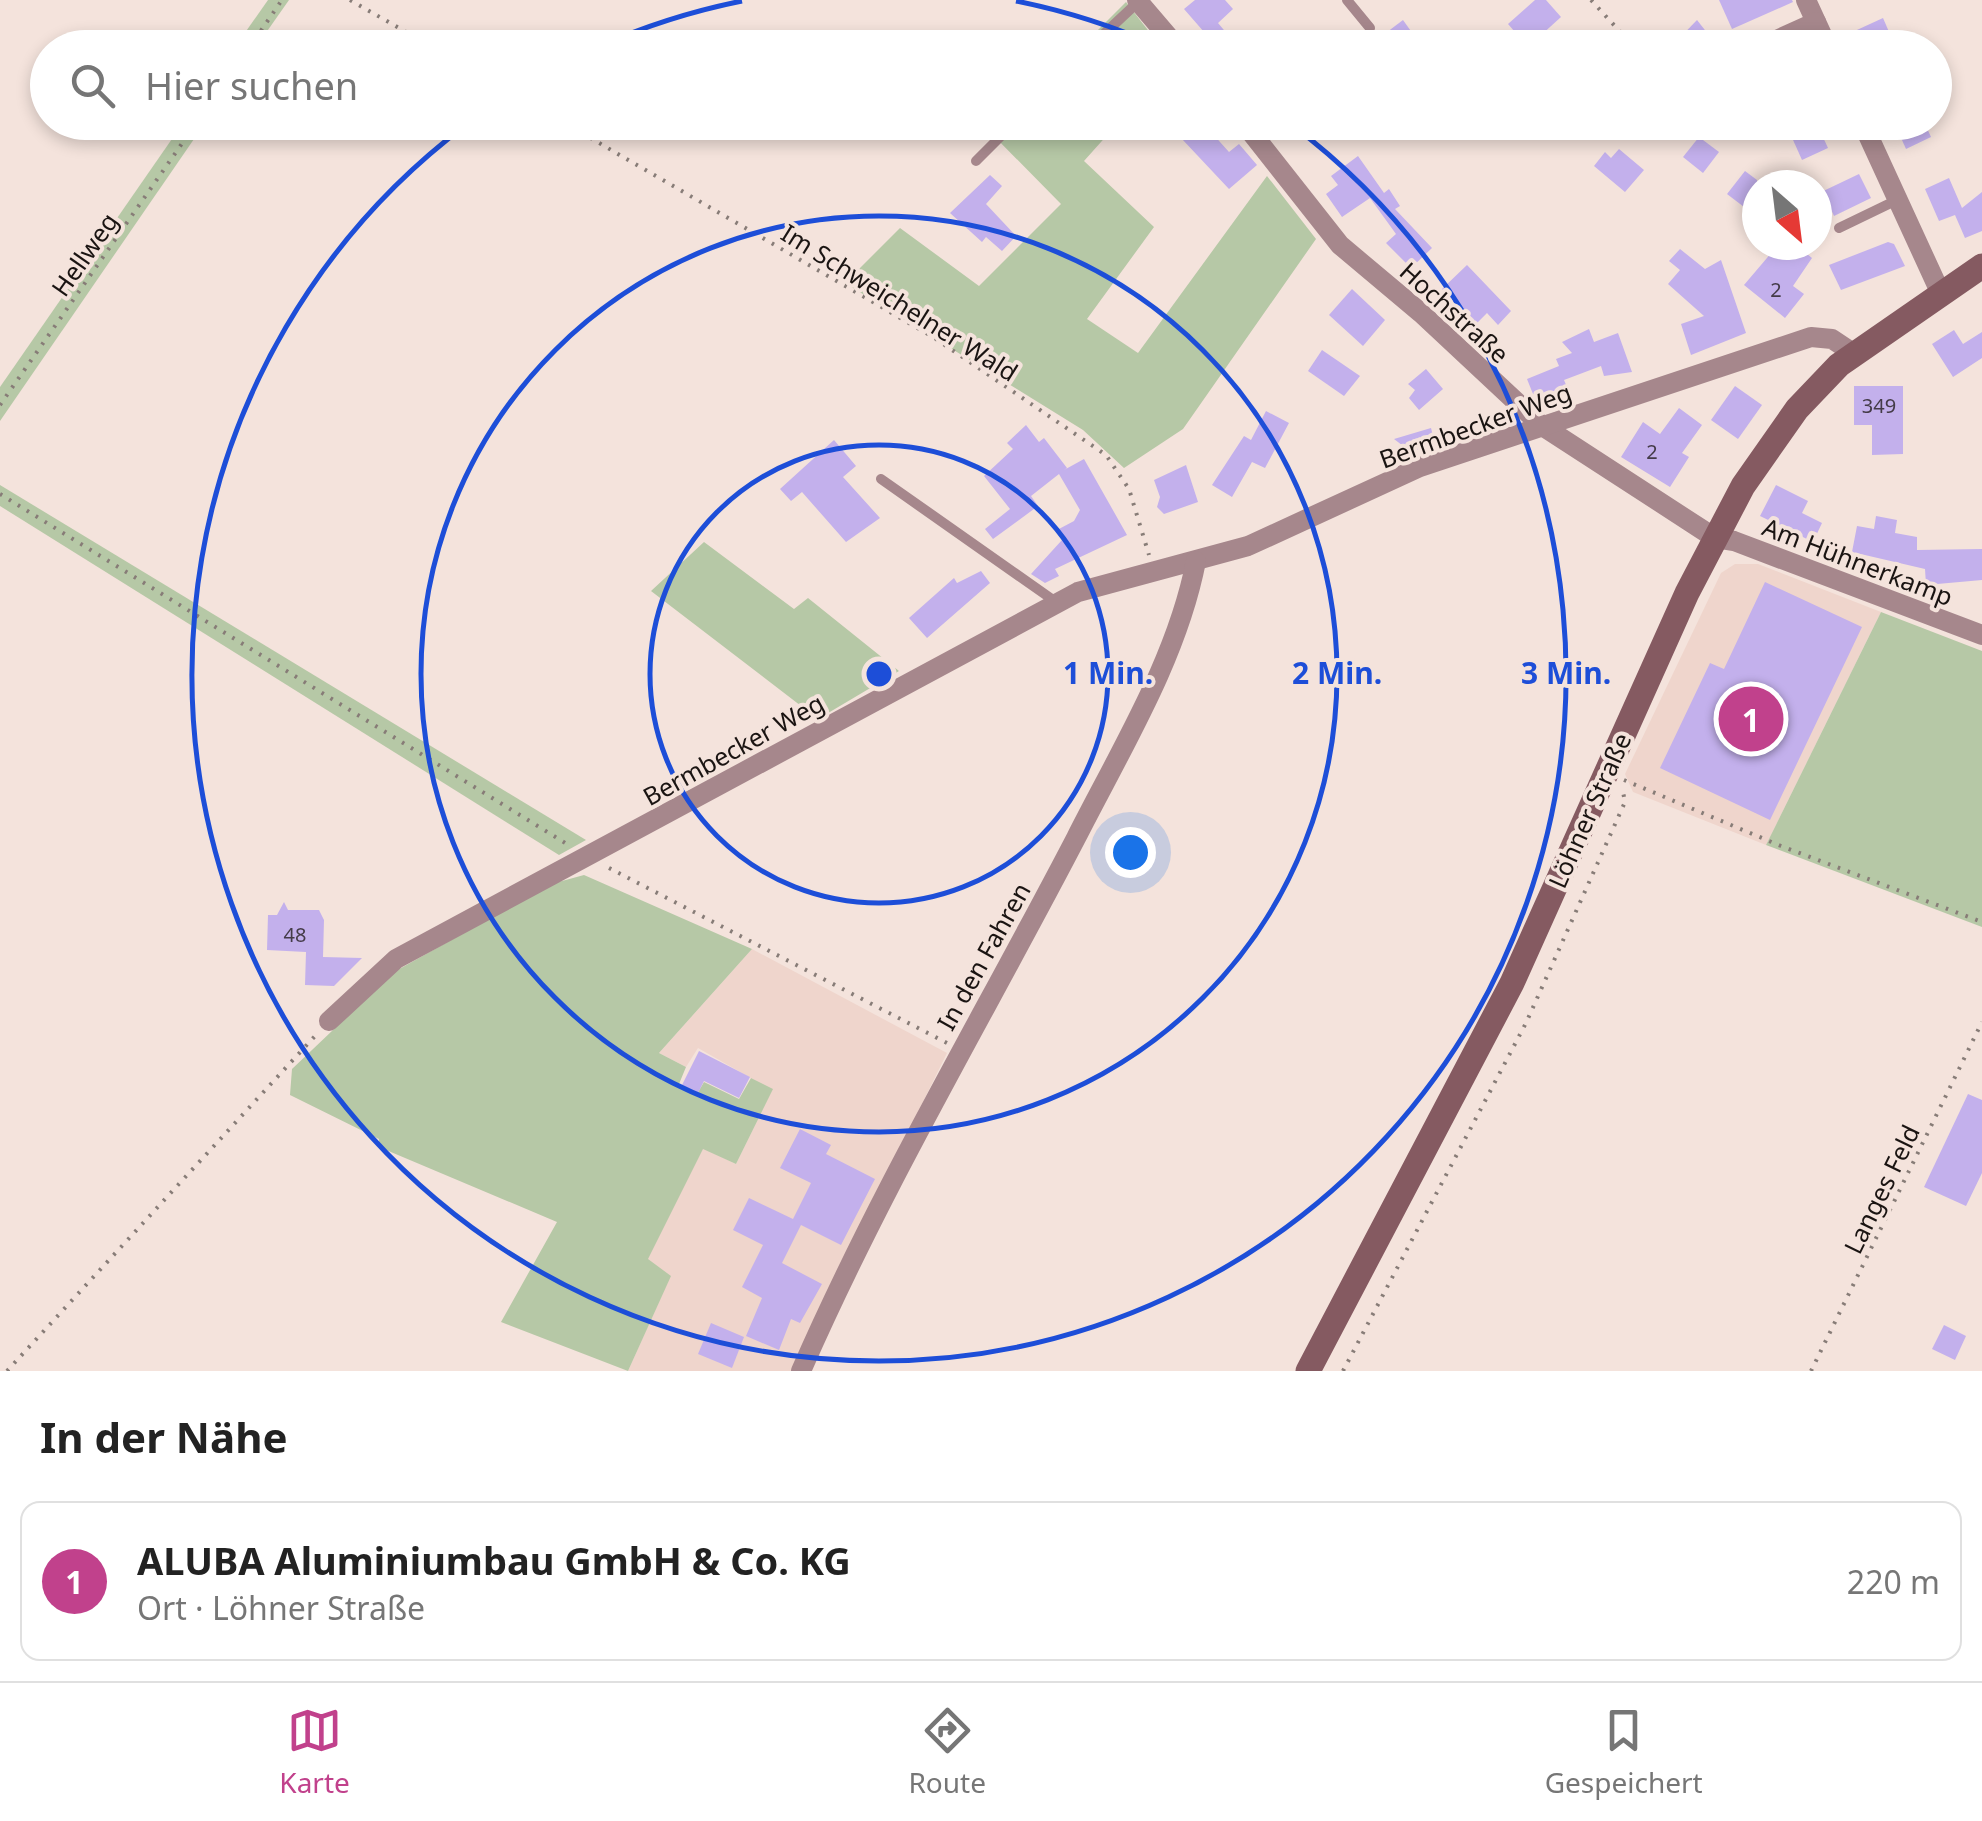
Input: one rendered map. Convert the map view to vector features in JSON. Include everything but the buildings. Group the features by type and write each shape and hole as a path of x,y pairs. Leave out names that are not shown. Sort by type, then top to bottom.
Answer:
{"main road":[{"name":"Löhner Straße","path":"1308,1371 1512,983 1714,538 1770,444 1820,383 1853,353 1982,266"}],"street":[{"path":"1138,0 1163,30"},
{"path":"1806,0 1820,30"},
{"path":"1798,30 1816,22"},
{"name":"Hochstraße","path":"1257,140 1340,245 1541,425 1714,538"},
{"path":"1870,140 1941,294"},
{"name":"Bermbecker Weg","path":"329,1021 396,960 1057,603 1154,570 1248,546 1420,467 1812,336 1832,339 1853,353"},
{"name":"Am Hühnerkamp","path":"1714,538 1734,541 1982,636"},
{"name":"In den Fahren","path":"801,1371 960,1050 1132,728 1186,611 1196,560"}],"lane":[{"path":"1107,30 1138,0"},
{"path":"1348,0 1370,28"},
{"path":"976,162 997,140"},
{"path":"1839,228 1897,200"},
{"path":"882,479 1057,603"}],"path":[{"path":"261,30 282,0"},
{"path":"350,0 402,30"},
{"path":"1590,0 1618,30"},
{"name":"Hellweg","path":"0,405 184,140"},
{"name":"Im Schweichelner Wald","path":"594,140 933,337 1106,455 1128,489 1154,570"},
{"path":"0,494 589,857 960,1050"},
{"path":"1606,772 1781,846 1982,922"},
{"path":"8,1371 329,1021"},
{"name":"Langes Feld","path":"1811,1371 1982,1022"}],"shaded area":[{"path":"1735,564 1758,564 1881,612 1766,845 1633,792 1625,774 1721,573"},
{"path":"752,949 947,1053 791,1371 628,1371 670,1277 647,1259 703,1148 736,1164 772,1090 698,1048 686,1067 659,1053"}],"green space":[{"path":"268,0 289,0 268,30 247,30"},
{"path":"1126,2 1148,30 1098,30"},
{"path":"171,140 193,140 0,421 0,387"},
{"path":"998,140 1103,140 1084,161 1154,227 1087,319 1138,353 1267,176 1316,239 1183,429 1124,468 1083,430 845,283 900,228 979,286 1061,204"},
{"path":"0,485 586,840 559,855 0,506"},
{"path":"704,542 794,609 808,598 899,671 818,719 651,591"},
{"path":"1881,612 1982,651 1982,927 1766,845"},
{"path":"584,875 752,949 659,1053 686,1067 679,1084 697,1094 704,1082 739,1099 751,1078 773,1089 736,1164 703,1149 648,1259 671,1276 628,1371 501,1322 557,1222 379,1147 379,1139 290,1095 292,1069 394,972 551,884"}],"place":[{"name":"ALUBA Aluminiumbau GmbH & Co. KG","path":"1751,719"}]}
